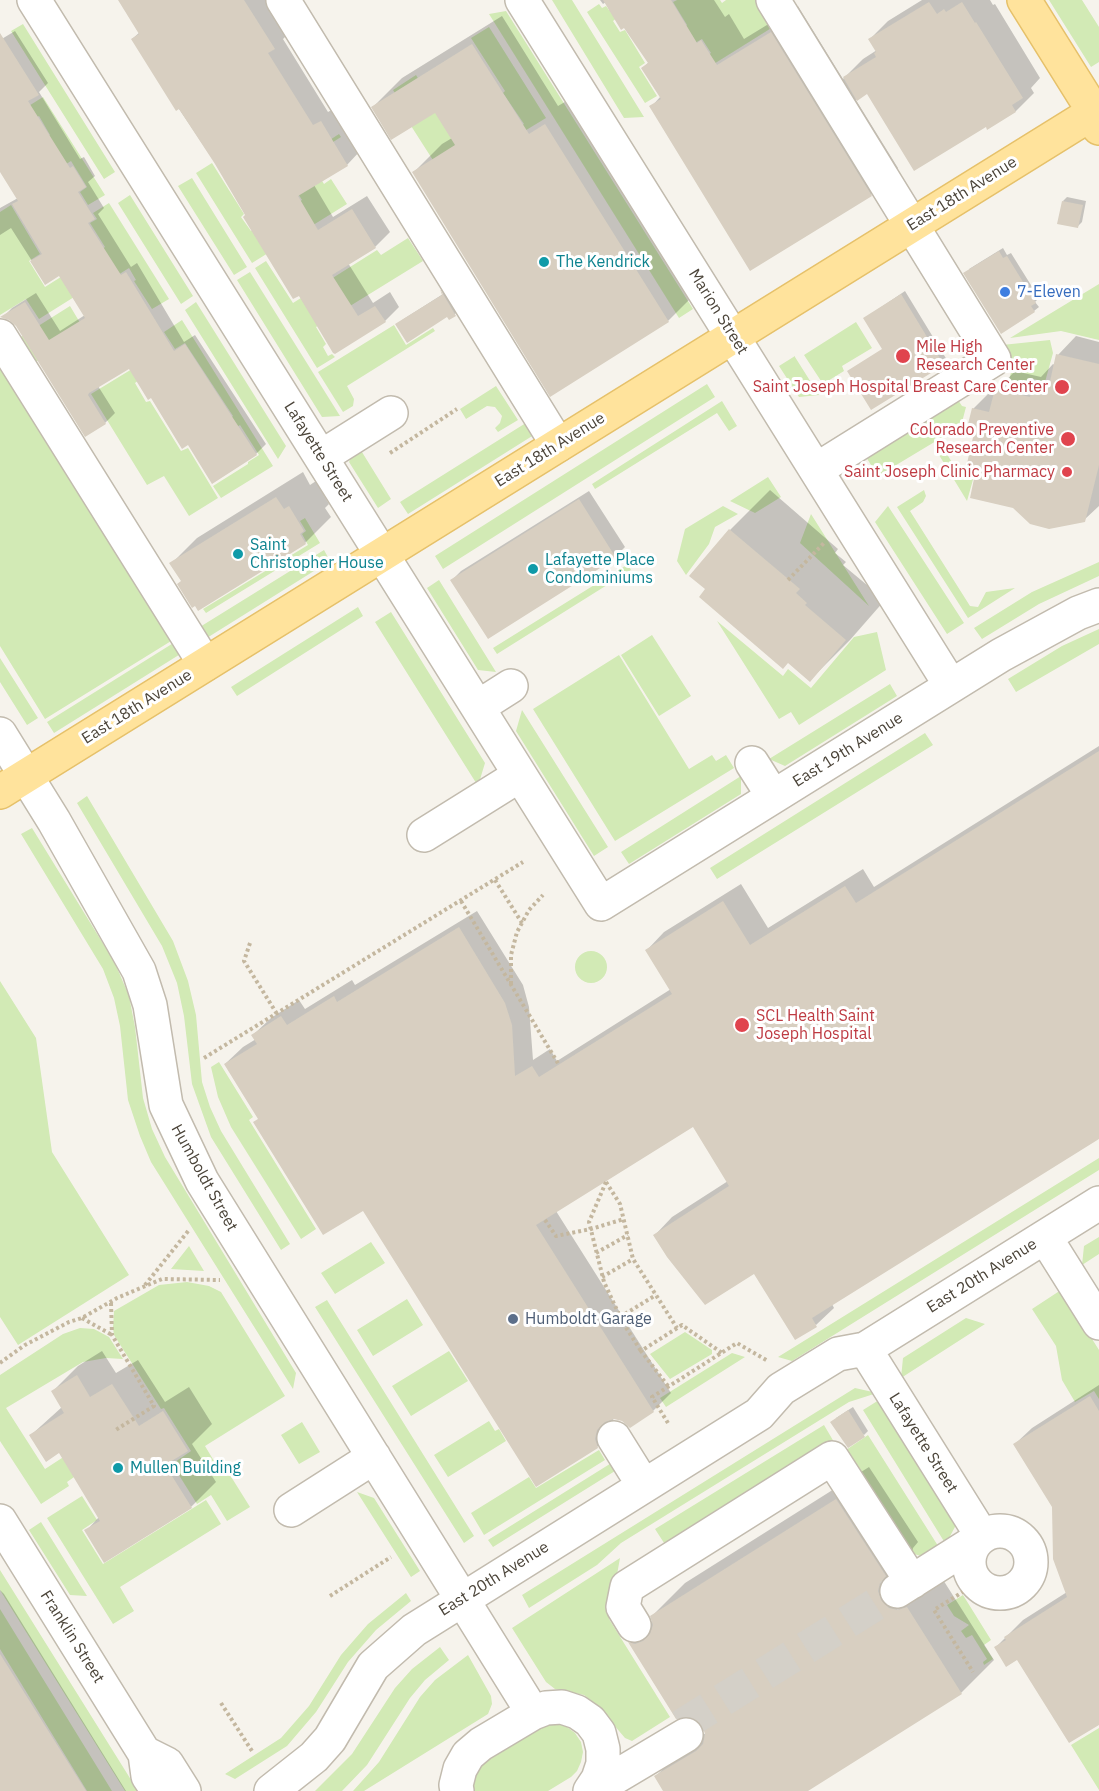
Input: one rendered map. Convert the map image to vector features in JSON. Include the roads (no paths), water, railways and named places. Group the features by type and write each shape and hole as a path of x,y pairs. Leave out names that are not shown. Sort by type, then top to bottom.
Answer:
{"main road":[{"path":"1024,0 1098,116"},
{"name":"East 18th Avenue","path":"13,784 911,225 1098,116"}],"street":[{"name":"Lafayette Street","path":"34,0 601,904"},
{"path":"283,0 558,445"},
{"name":"Marion Street","path":"522,0 951,686"},
{"path":"772,0 994,359 816,470"},
{"path":"0,336 206,664"},
{"path":"316,449 386,406"},
{"name":"East 19th Avenue","path":"601,904 1010,650 1078,613 1099,605"},
{"path":"478,707 511,686"},
{"name":"Humboldt Street","path":"0,734 13,784 54,821 139,971 150,1005 166,1105 202,1181 533,1713"},
{"path":"752,763 774,796"},
{"path":"424,835 520,775"},
{"name":"East 20th Avenue","path":"270,1791 297,1772 322,1748 373,1666 414,1630 759,1414 781,1389 838,1354 865,1349 1099,1203"},
{"path":"1045,1237 1099,1323"},
{"name":"Lafayette Street","path":"634,1625 623,1607 627,1587 832,1458 905,1592 974,1558 865,1349"},
{"path":"622,1433 652,1481"},
{"path":"295,1516 378,1463"},
{"name":"Franklin Street","path":"0,1521 145,1754 148,1776 158,1791"},
{"path":"457,1791 456,1785 460,1769 468,1755 481,1744 533,1713 546,1708 562,1707 577,1712 590,1721 614,1749 622,1752 630,1753 643,1749 684,1730 591,1791"},
{"path":"591,1791 603,1764 603,1749 599,1733"},
{"name":"Franklin Street","path":"145,1754 167,1764 184,1791"}],"tunnel":[{"path":"681,1726 897,1591"}],"place":[{"name":"The Kendrick","path":"544,262"},
{"name":"7-Eleven","path":"1005,292"},
{"name":"Mile High Research Center","path":"903,356"},
{"name":"Saint Joseph Hospital Breast Care Center","path":"1062,387"},
{"name":"Colorado Preventive Research Center","path":"1068,439"},
{"name":"Saint Joseph Clinic Pharmacy","path":"1067,472"},
{"name":"Saint Christopher House","path":"238,554"},
{"name":"Lafayette Place Condominiums","path":"533,569"},
{"name":"SCL Health Saint Joseph Hospital","path":"742,1025"},
{"name":"Humboldt Garage","path":"513,1319"},
{"name":"Mullen Building","path":"118,1468"}]}
